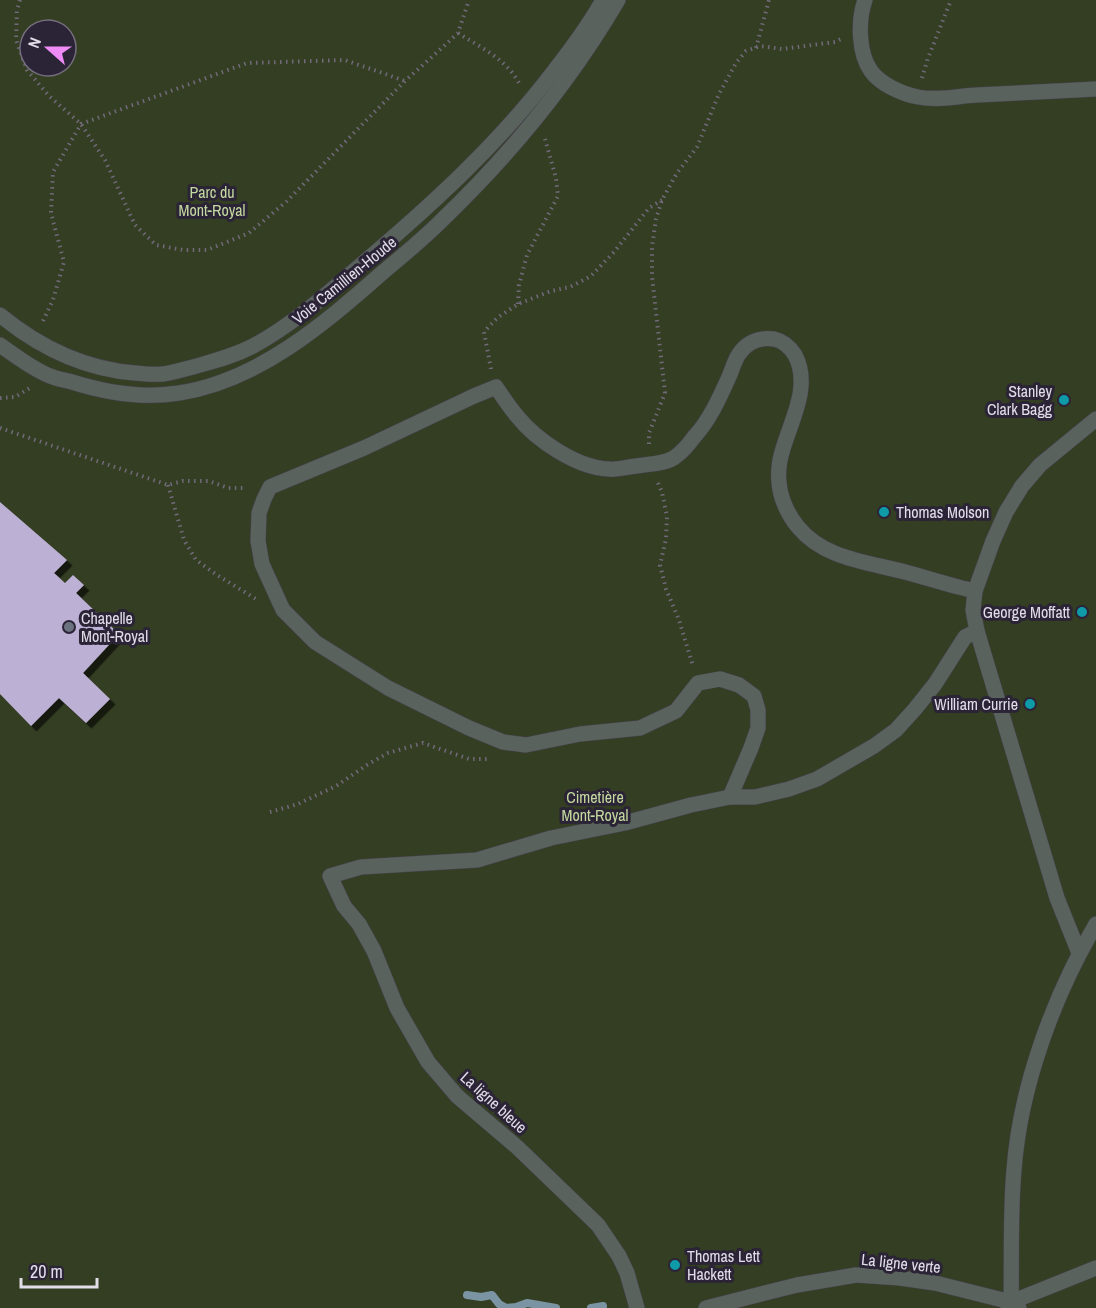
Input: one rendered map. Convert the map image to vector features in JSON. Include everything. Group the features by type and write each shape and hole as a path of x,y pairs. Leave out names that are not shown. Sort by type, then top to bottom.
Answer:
{"street":[{"name":"Voie Camillien-Houde","path":"0,315 20,332 55,352 90,365 118,372 163,374 231,356 254,346 291,321 345,279 474,163 530,102 568,53 603,0"},
{"name":"Voie Camillien-Houde","path":"0,345 49,376 100,391 135,396 178,393 216,384 248,371 303,338 334,314 439,223 477,186 536,118 600,30 618,0"},
{"path":"865,0 862,9 861,31 866,61 871,72 890,86 916,97 934,99 1096,88"},
{"path":"975,591 840,555 810,539 799,528 783,500 779,483 780,460 800,394 801,375 798,360 791,348 777,340 764,338 749,344 738,355 717,404 696,436 674,458 651,464 609,469 588,465 550,446 528,429 495,387 363,448 270,487 260,513 258,541 262,564 284,610 315,642 388,688 503,742 526,745 580,734 640,728 676,711 698,683 720,679 739,685 754,696 758,710 758,728 752,748 730,797 755,797 798,786 817,779 874,746 896,730 915,709 935,684 965,637 977,631"},
{"path":"1079,953 1057,898 977,631 973,610 975,591 1002,522 1022,486 1040,465 1096,419"},
{"name":"La ligne bleue","path":"637,1308 627,1273 598,1225 517,1147 457,1096 428,1062 397,1008 374,951 359,924 344,906 330,876 361,867 477,860 551,838 625,823 730,797"},
{"path":"1096,924 1079,953 1054,1008 1035,1064 1020,1122 1014,1170 1013,1306 1096,1268"},
{"name":"La ligne verte","path":"706,1308 797,1285 856,1275 935,1283 1013,1306"}],"path":[{"path":"20,0 17,10 16,40 27,70 49,96 81,124 105,160 135,225 156,245 183,250 207,250 249,233 287,201 405,81 458,33 470,0"},
{"path":"756,48 769,0"},
{"path":"916,97 928,58 951,0"},
{"path":"698,683 690,652 666,589 660,565 668,517 662,492 651,464 649,432 665,393 652,276 652,248 656,219 662,200 677,173 697,147 719,94 736,63 746,51 760,46 782,49 835,42 861,31"},
{"path":"458,33 501,61 515,76"},
{"path":"34,340 52,300 64,262 51,213 53,172 81,124 247,63 345,60 405,81"},
{"path":"518,304 519,285 527,255 558,196 548,146"},
{"path":"495,387 484,332 497,318 518,304 550,291 570,287 591,276 614,252 649,208 662,200"},
{"path":"0,428 168,485 183,481 209,481 228,488 270,487"},
{"path":"168,485 184,540 196,560 263,604 284,610"},
{"path":"270,813 298,804 336,786 388,753 423,743 469,759 493,759 503,742"}],"green space":[{"name":"Cimetière Mont-Royal","path":"0,0 1096,0 1096,1308 0,1308"}],"building":[{"path":"0,502 67,560 54,573 65,583 73,575 84,585 76,593 119,634 83,673 110,699 86,723 59,698 31,726 0,694"}],"waterway":[{"path":"467,1295 481,1297 492,1295 499,1304 506,1308 527,1303 556,1308"},
{"path":"591,1308 603,1306"}],"place":[{"name":"Stanley Clark Bagg","path":"1064,400"},
{"name":"Thomas Molson","path":"884,512"},
{"name":"George Moffatt","path":"1082,612"},
{"name":"Chapelle Mont-Royal","path":"69,627"},
{"name":"William Currie","path":"1030,704"},
{"name":"Thomas Lett Hackett","path":"675,1265"}],"park label":[{"name":"Parc du Mont-Royal","path":"212,201"}]}
